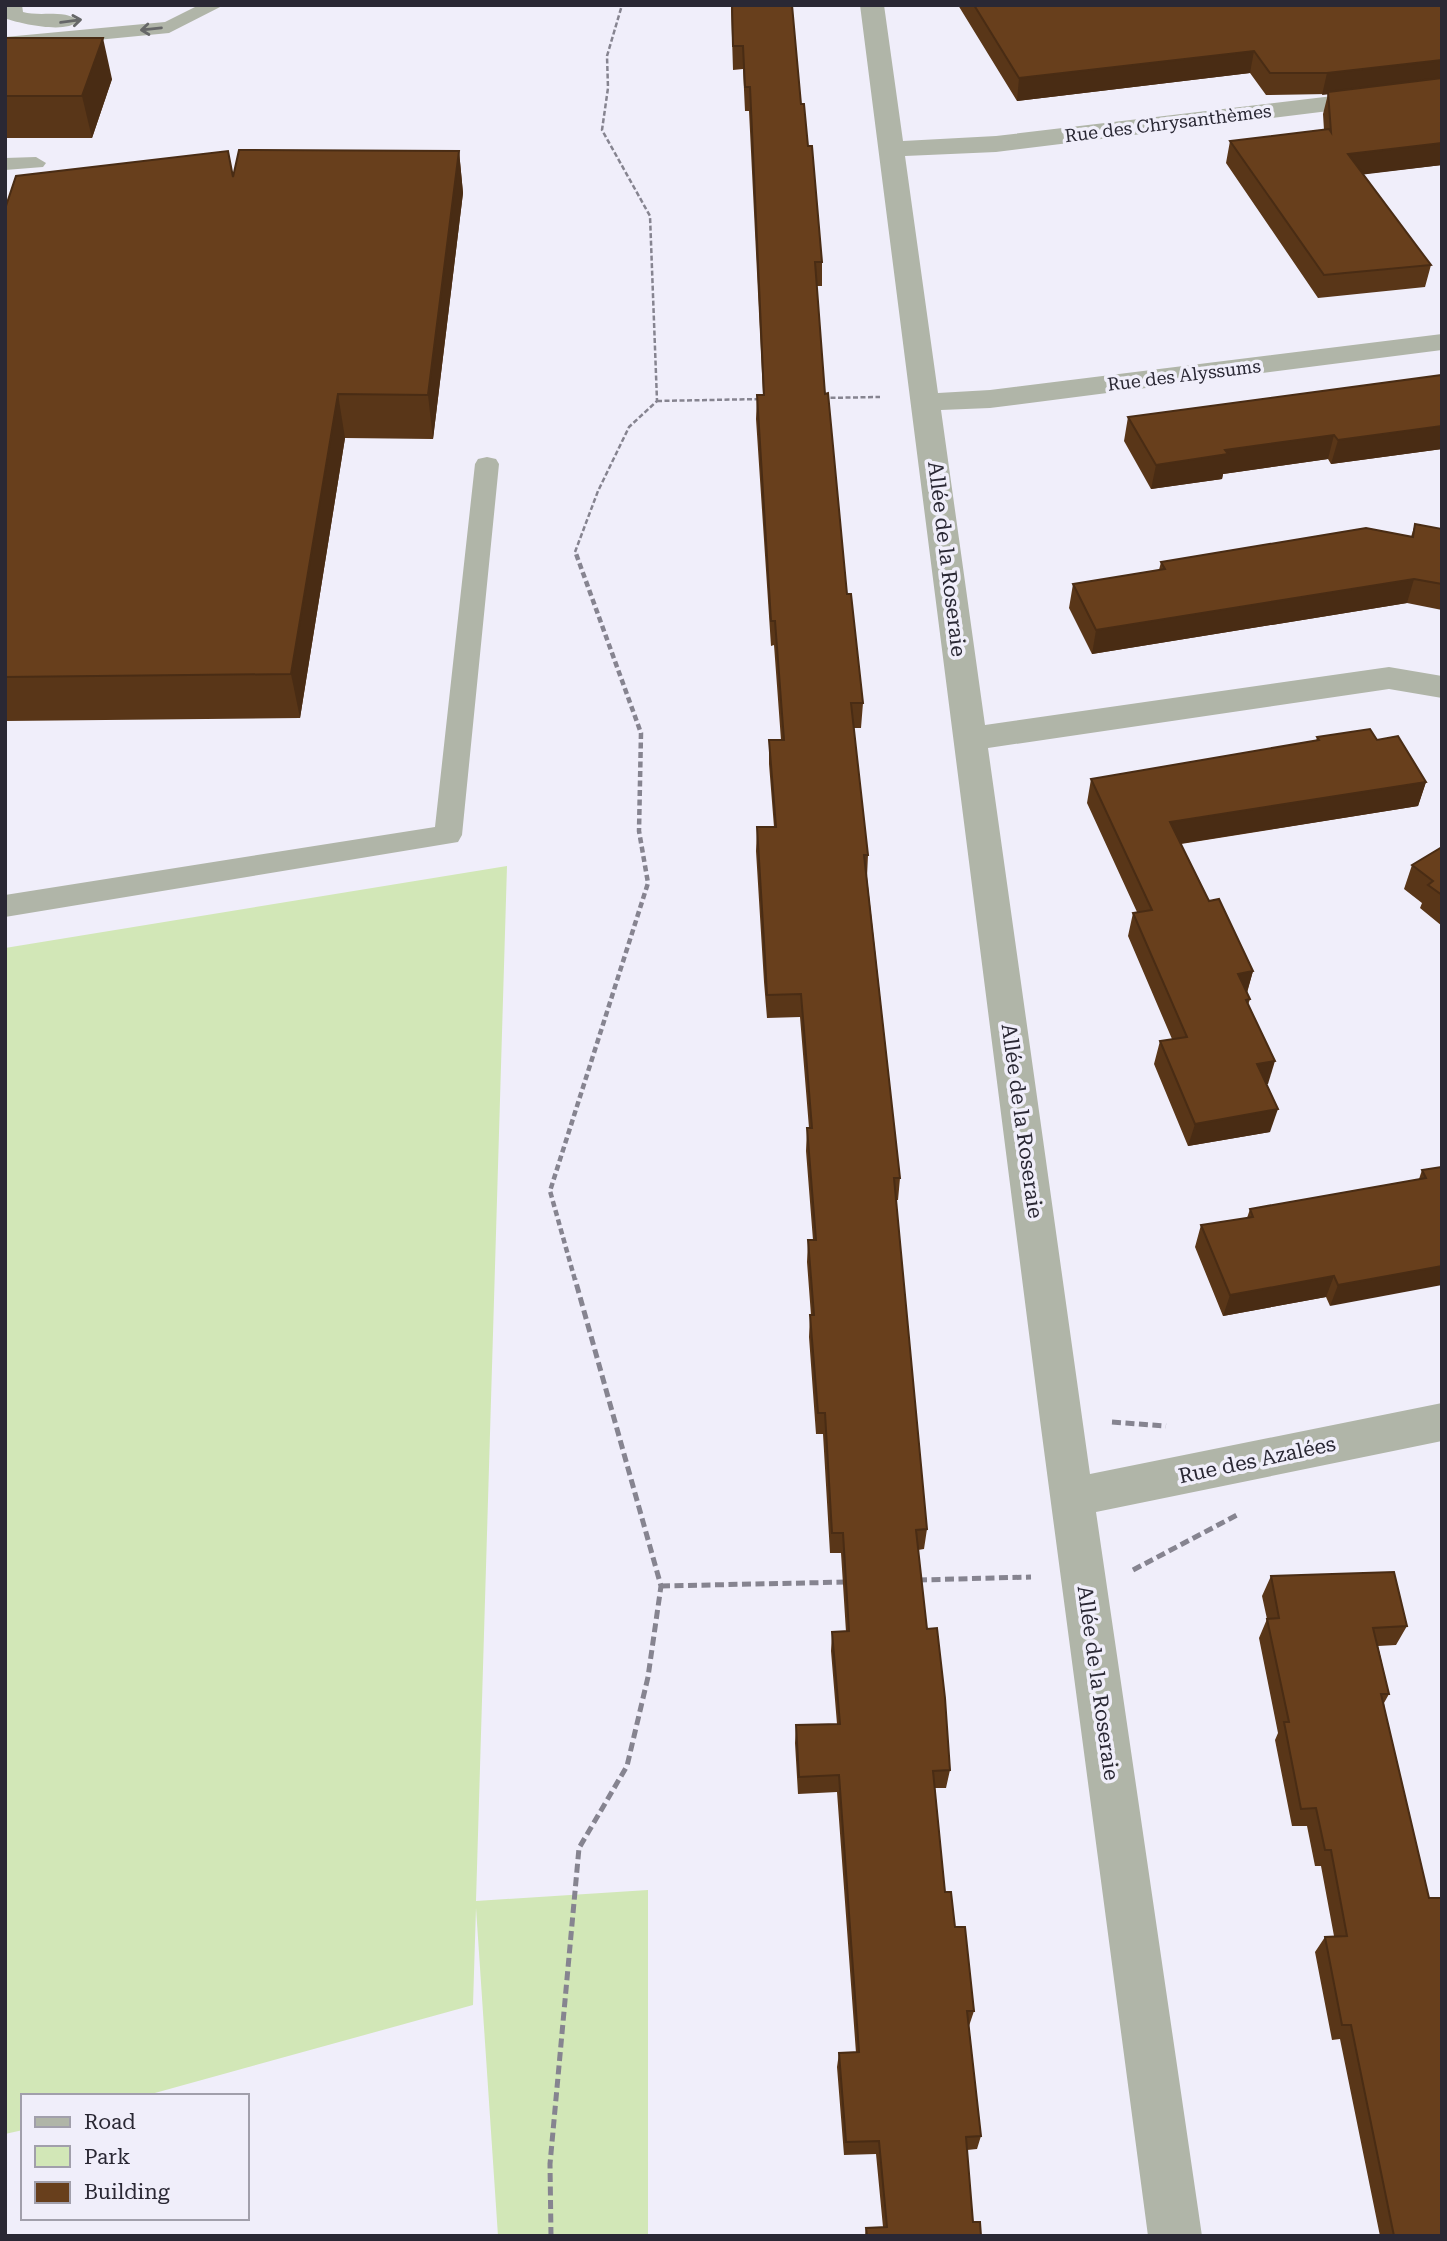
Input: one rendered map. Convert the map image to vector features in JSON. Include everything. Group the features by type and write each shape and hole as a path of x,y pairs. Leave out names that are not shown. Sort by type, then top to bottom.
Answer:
{"street":[{"name":"Allée de la Roseraie","path":"872,5 1175,2236"},
{"name":"Rue des Chrysanthèmes","path":"893,149 996,144 1442,90"},
{"name":"Rue des Alyssums","path":"926,401 990,399 1442,342"},
{"path":"970,739 1389,678 1442,687"},
{"name":"Rue des Azalées","path":"1073,1497 1442,1422"}],"lane":[{"path":"12,5 14,15 55,23 187,5"},
{"path":"5,43 169,27 215,5"},
{"path":"5,164 36,163"},
{"path":"5,906 448,835 488,464"}],"path":[{"path":"622,5 607,56 608,88 602,130 650,216 657,401"},
{"path":"822,398 884,397 926,401"},
{"path":"551,2236 550,2164 579,1848 627,1766 648,1677 661,1586 550,1191 648,883 639,831 641,733 574,554 598,491 629,427 657,401 772,399"},
{"path":"910,1580 1035,1577"},
{"path":"661,1586 855,1582"}],"green space":[{"path":"507,866 476,1901 648,1890 648,2236 498,2236 476,1908 473,2005 151,2094 21,2094 21,2130 5,2134 5,948"}],"building":[{"path":"732,5 792,5 801,104 804,104 808,146 812,146 822,262 815,262 825,394 828,393 847,594 851,594 863,703 851,703 868,855 864,855 900,1178 894,1178 927,1529 916,1530 927,1629 937,1628 945,1698 950,1770 933,1771 945,1892 951,1892 955,1927 965,1927 974,2011 967,2011 981,2136 966,2137 973,2222 980,2222 981,2236 867,2236 866,2228 887,2227 879,2141 846,2142 839,2053 859,2052 839,1775 799,1777 796,1725 840,1724 832,1632 849,1631 843,1533 832,1533 825,1413 818,1413 810,1315 814,1315 808,1240 816,1240 807,1128 812,1128 801,994 767,995 757,827 776,827 769,740 784,740 775,621 771,621 757,395 764,395 750,87 745,87 743,46 733,46"},
{"path":"974,5 1442,5 1442,60 1327,73 1270,73 1254,51 1019,78"},
{"path":"5,38 103,38 82,96 5,96"},
{"path":"1442,78 1442,143 1348,154 1431,265 1324,275 1230,141 1329,129 1331,132 1328,92"},
{"path":"239,150 459,151 428,395 338,394 291,674 5,677 5,209 16,176 228,151 233,177"},
{"path":"1442,375 1442,426 1338,440 1334,435 1225,450 1228,454 1156,465 1128,417"},
{"path":"1415,524 1442,529 1442,584 1414,579 1096,630 1073,584 1165,569 1161,562 1366,528 1413,537"},
{"path":"1370,729 1377,740 1398,736 1426,782 1170,822 1209,901 1219,899 1253,971 1238,974 1250,999 1246,1000 1275,1061 1257,1064 1278,1109 1195,1124 1160,1041 1187,1037 1133,913 1152,910 1091,779"},
{"path":"1442,847 1442,895 1428,885 1433,881 1412,865"},
{"path":"1442,1167 1442,1266 1338,1285 1334,1276 1230,1295 1201,1225 1253,1217 1250,1209 1426,1178 1422,1170"},
{"path":"1394,1572 1407,1626 1373,1628 1389,1694 1381,1694 1429,1898 1442,1898 1442,2236 1394,2236 1351,2025 1342,2025 1325,1937 1347,1936 1331,1850 1325,1850 1316,1808 1301,1809 1284,1722 1289,1722 1267,1619 1279,1618 1271,1576"}]}
